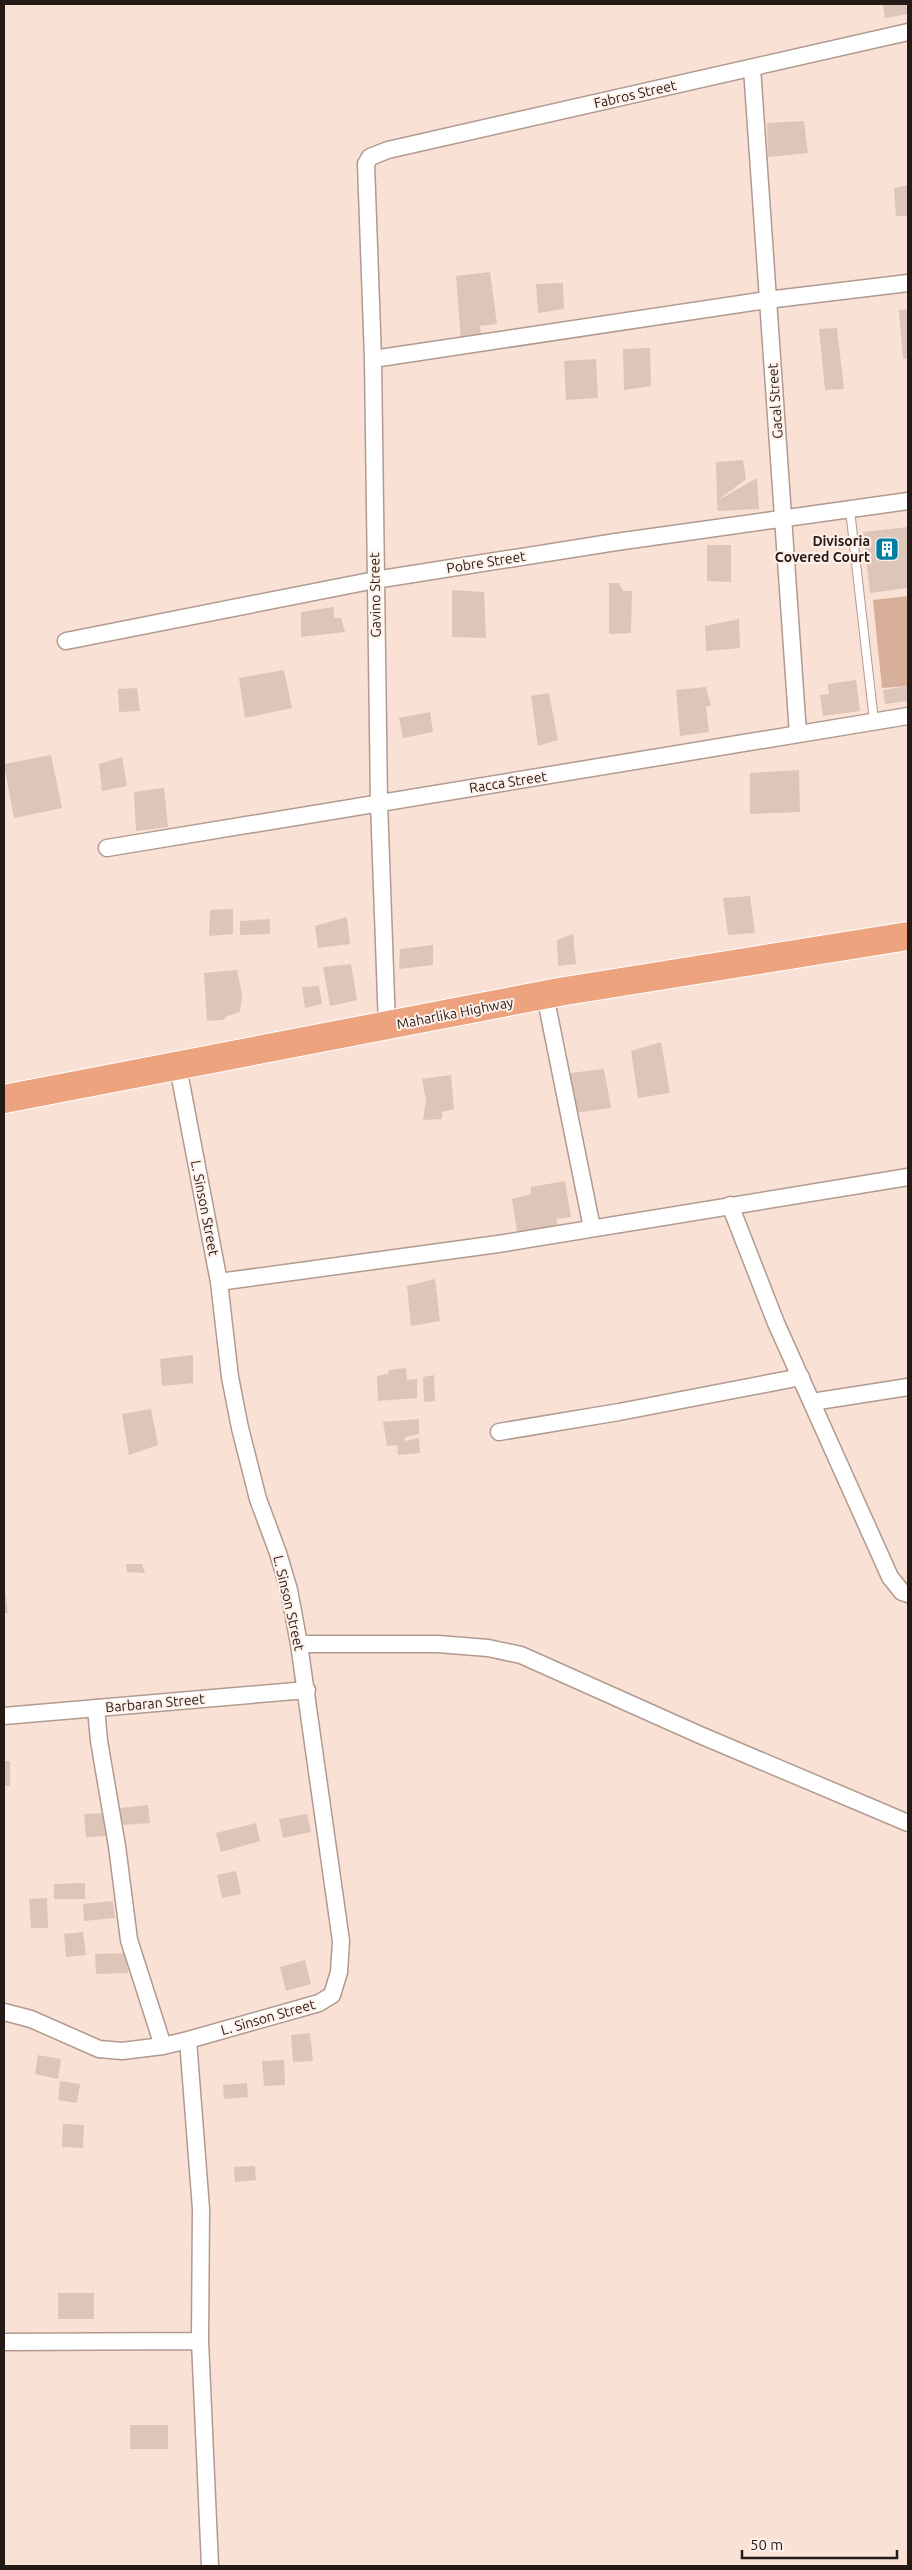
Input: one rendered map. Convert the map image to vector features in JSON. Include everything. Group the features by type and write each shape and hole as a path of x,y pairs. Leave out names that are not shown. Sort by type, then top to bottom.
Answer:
{"highway":[{"name":"Maharlika Highway","path":"4,1099 545,995 908,936"}],"street":[{"name":"Fabros Street","path":"366,164 370,157 388,150 908,32"},
{"name":"Gacal Street","path":"752,68 798,734"},
{"name":"Gavino Street","path":"366,164 373,359 379,803 386,1026"},
{"path":"373,359 767,300 908,283"},
{"name":"Pobre Street","path":"66,641 375,580 616,542 908,501"},
{"name":"Racca Street","path":"107,848 257,821 379,803 908,716"},
{"path":"545,995 592,1228"},
{"name":"L. Sinson Street","path":"4,2012 31,2019 99,2049 122,2051 163,2046 188,2040 319,2003 332,1995 339,1972 341,1941 299,1644 289,1590 278,1553 258,1499 242,1437 230,1377 219,1282 178,1067"},
{"path":"219,1282 498,1244 908,1177"},
{"path":"730,1205 776,1323 890,1577 902,1592 908,1594"},
{"path":"499,1432 619,1412 801,1377"},
{"path":"812,1402 908,1387"},
{"path":"299,1644 438,1644 488,1648 521,1655 691,1731 908,1823"},
{"name":"Barbaran Street","path":"4,1716 307,1690"},
{"path":"96,1708 129,1940 163,2046"},
{"path":"188,2040 201,2209 200,2341 210,2566"},
{"path":"4,2342 200,2341"}],"lane":[{"path":"850,510 874,721"}],"shaded area":[{"path":"908,596 908,686 882,688 873,600"}],"building":[{"path":"883,4 906,4 908,14 885,18"},
{"path":"804,121 808,153 768,157 767,123"},
{"path":"908,185 908,216 896,216 894,188"},
{"path":"490,272 497,324 480,326 481,337 461,341 456,276"},
{"path":"563,283 564,309 538,313 536,284"},
{"path":"908,309 908,358 903,359 899,310"},
{"path":"837,328 844,389 825,390 819,329"},
{"path":"650,348 651,386 624,390 623,349"},
{"path":"596,359 598,398 566,400 564,361"},
{"path":"743,460 746,479 717,501 716,462"},
{"path":"757,478 759,509 718,511 717,501"},
{"name":"Divisoria Covered Court","path":"908,527 908,588 870,593 863,532"},
{"path":"707,545 731,545 731,582 707,581"},
{"path":"609,583 619,583 623,591 632,591 631,633 609,634"},
{"path":"452,590 484,592 486,638 452,637"},
{"path":"334,607 334,618 341,618 345,632 301,637 301,612"},
{"path":"739,619 740,648 706,651 705,626"},
{"path":"284,670 292,708 245,718 239,678"},
{"path":"856,680 860,711 823,716 820,695 829,694 828,684"},
{"path":"908,686 908,701 885,704 883,690"},
{"path":"706,687 711,706 706,706 709,732 680,736 676,690"},
{"path":"137,688 140,711 119,712 118,689"},
{"path":"549,693 558,740 538,746 531,696"},
{"path":"430,712 433,732 403,738 399,718"},
{"path":"51,755 62,808 14,818 4,764"},
{"path":"122,757 127,786 102,791 99,764"},
{"path":"799,770 800,812 750,814 750,773"},
{"path":"164,788 168,827 136,831 134,792"},
{"path":"750,896 755,933 728,935 723,898"},
{"path":"233,909 233,934 209,936 210,910"},
{"path":"347,917 350,944 318,948 315,926"},
{"path":"270,919 270,934 240,935 240,921"},
{"path":"573,934 576,964 558,966 557,940"},
{"path":"433,945 433,965 399,969 400,949"},
{"path":"351,964 357,1000 330,1006 323,967"},
{"path":"237,970 242,994 240,1012 227,1016 223,1020 207,1021 204,973"},
{"path":"319,986 322,1004 305,1008 302,987"},
{"path":"661,1042 670,1093 638,1098 631,1051"},
{"path":"604,1069 611,1108 575,1113 570,1073"},
{"path":"451,1075 454,1109 442,1112 442,1119 423,1120 426,1100 422,1079"},
{"path":"565,1181 571,1217 556,1219 558,1226 517,1232 512,1199 531,1194 531,1187"},
{"path":"435,1279 440,1321 411,1326 407,1286"},
{"path":"193,1355 193,1383 162,1386 160,1359"},
{"path":"406,1368 407,1380 417,1379 417,1398 378,1401 377,1376 388,1374 389,1370"},
{"path":"434,1375 435,1401 424,1402 423,1377"},
{"path":"151,1409 158,1445 129,1455 122,1414"},
{"path":"419,1419 419,1434 405,1437 405,1441 419,1438 420,1453 398,1455 397,1445 387,1446 383,1422"},
{"path":"126,1564 142,1564 145,1573 127,1572"},
{"path":"5,1591 8,1613 4,1613"},
{"path":"4,1761 10,1761 10,1786 4,1786"},
{"path":"148,1805 150,1823 122,1825 120,1808"},
{"path":"105,1813 107,1836 86,1837 84,1814"},
{"path":"307,1814 311,1832 283,1838 279,1819"},
{"path":"256,1823 260,1841 221,1852 216,1833"},
{"path":"236,1871 241,1894 222,1898 217,1875"},
{"path":"85,1883 85,1899 54,1899 54,1884"},
{"path":"47,1898 48,1928 31,1928 29,1899"},
{"path":"113,1901 115,1918 84,1921 83,1904"},
{"path":"83,1932 86,1955 66,1957 64,1934"},
{"path":"127,1953 128,1973 96,1974 95,1954"},
{"path":"305,1960 311,1984 286,1991 280,1967"},
{"path":"310,2033 313,2061 293,2062 291,2035"},
{"path":"38,2055 61,2059 58,2079 35,2074"},
{"path":"284,2060 285,2085 264,2086 262,2061"},
{"path":"60,2081 80,2084 77,2103 58,2100"},
{"path":"247,2083 248,2097 224,2099 223,2085"},
{"path":"63,2124 84,2125 83,2148 62,2147"},
{"path":"255,2166 256,2180 235,2182 234,2167"},
{"path":"58,2293 94,2293 94,2319 58,2319"},
{"path":"130,2425 168,2425 168,2449 130,2449"}],"place":[{"name":"Divisoria Covered Court","path":"887,549"}]}
